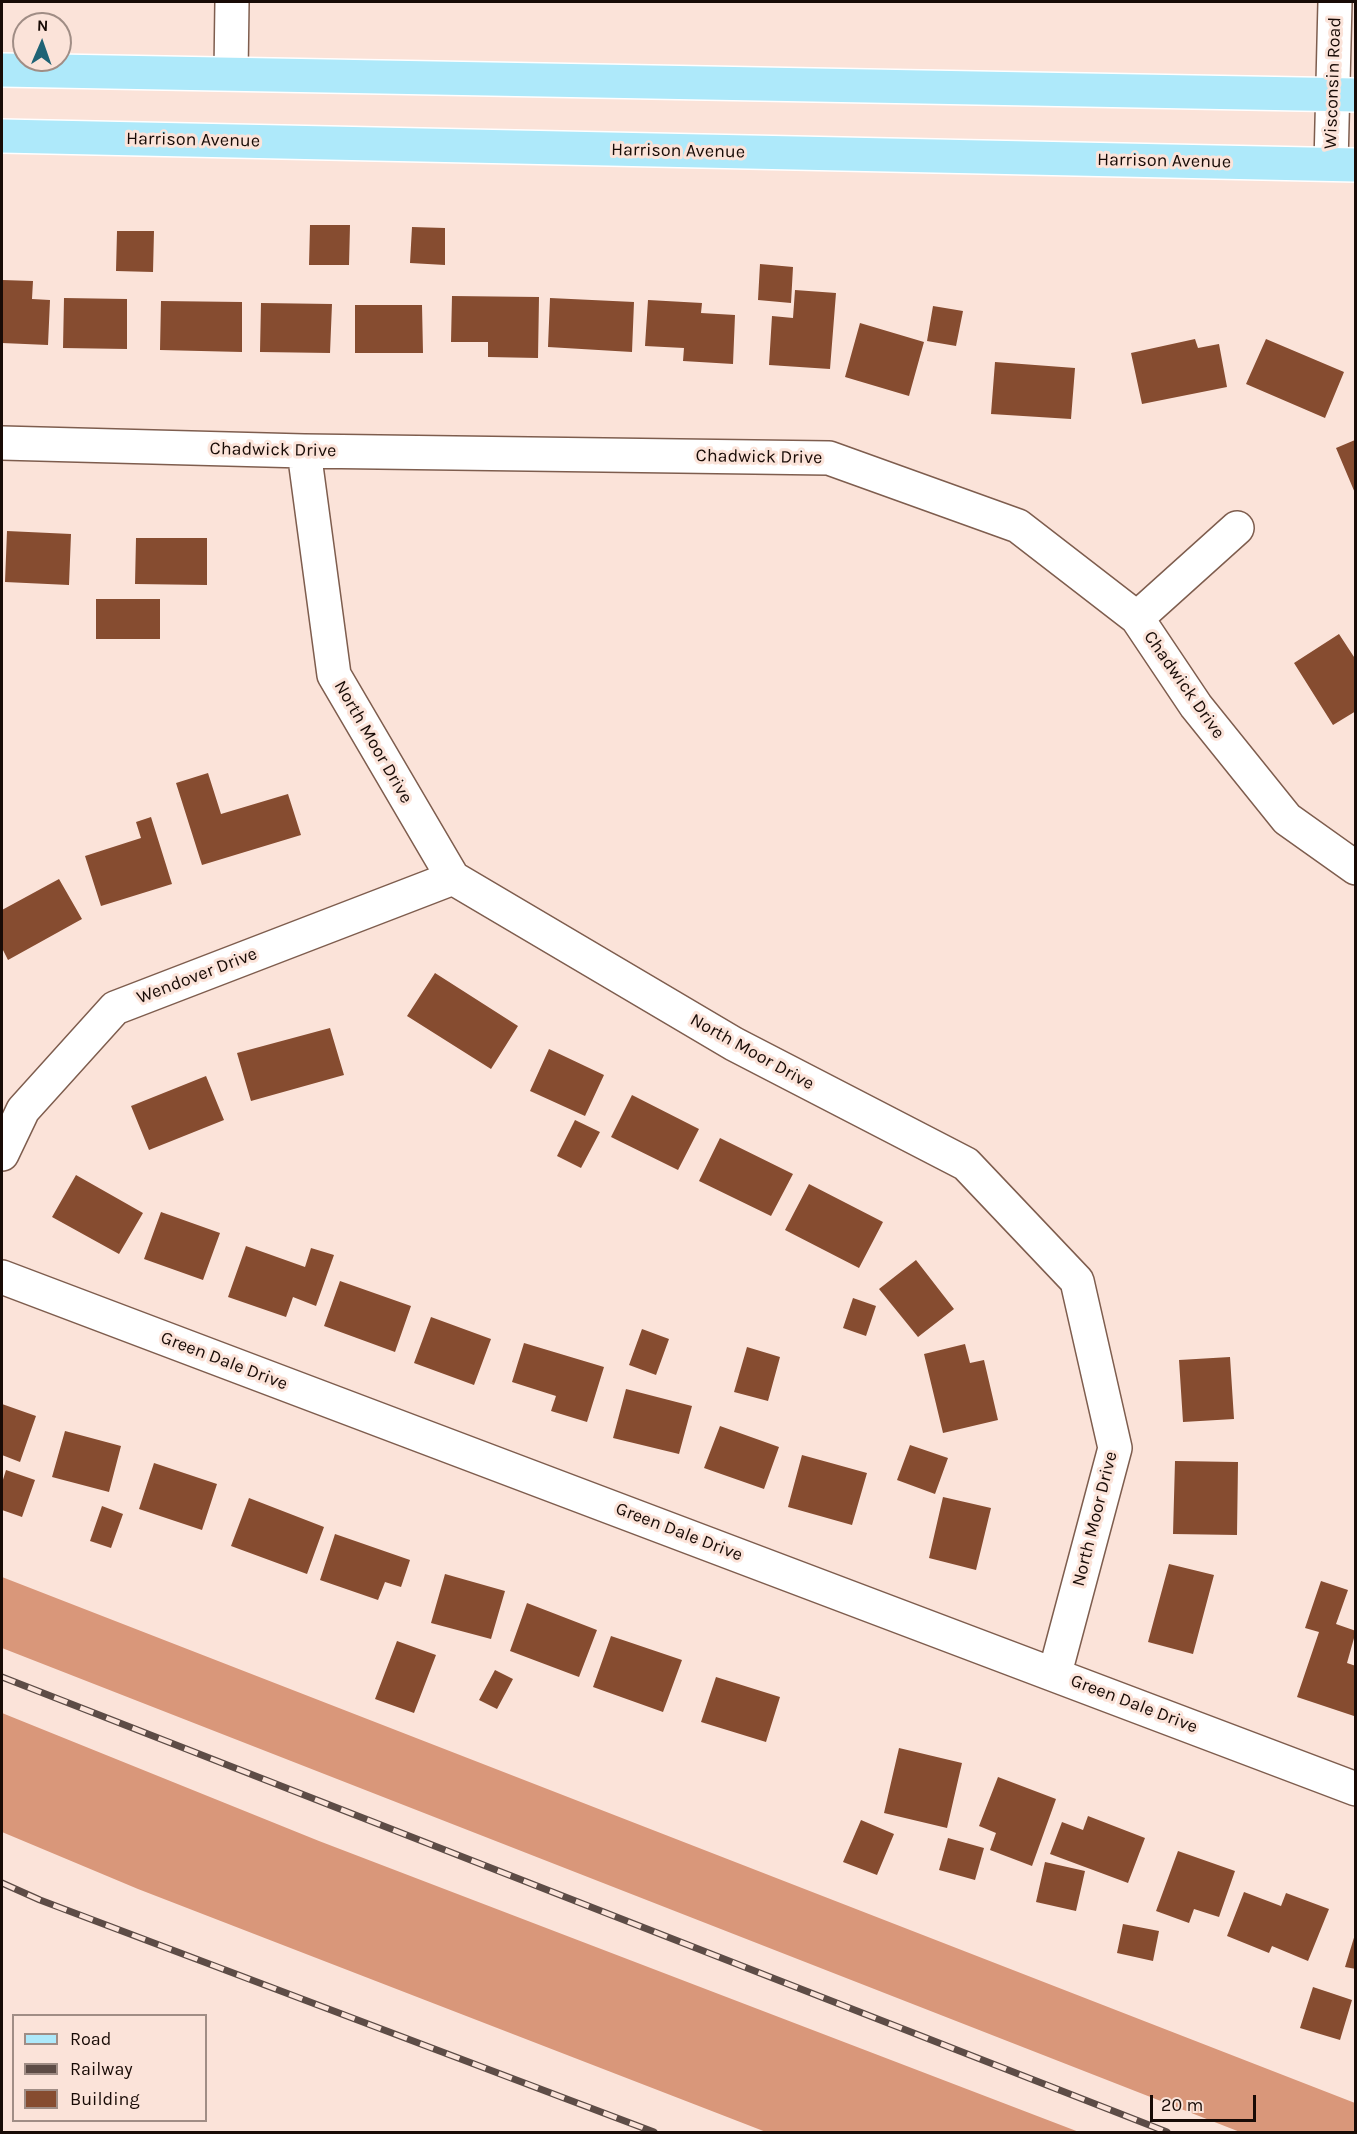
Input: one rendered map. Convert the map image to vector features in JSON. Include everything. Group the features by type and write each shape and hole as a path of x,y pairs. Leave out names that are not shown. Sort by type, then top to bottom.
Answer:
{"main road":[{"path":"2,70 1344,95"},
{"name":"Harrison Avenue","path":"2,136 1343,164"}],"street":[{"path":"231,73 232,2"},
{"name":"Wisconsin Road","path":"1335,2 1344,95 1343,164"},
{"name":"Chadwick Drive","path":"2,443 304,451 829,458 1018,526 1137,618 1196,706 1287,819 1356,868"},
{"name":"North Moor Drive","path":"304,451 334,675 453,878 734,1044 966,1164 1077,1281 1115,1448 1055,1673"},
{"path":"1137,618 1237,528"},
{"name":"Wendover Drive","path":"2,1154 23,1110 115,1008 453,878"},
{"name":"Green Dale Drive","path":"2,1277 1055,1673 1356,1789"}],"shaded area":[{"path":"2,1577 1355,2103 1355,2132 1240,2132 2,1648"},
{"path":"2,1713 319,1841 1079,2132 766,2132 138,1889 2,1832"}],"building":[{"path":"310,225 350,225 349,265 309,265"},
{"path":"412,227 445,228 445,265 410,263"},
{"path":"117,231 154,231 153,272 116,271"},
{"path":"760,264 793,267 791,303 758,300"},
{"path":"2,280 33,281 32,299 50,300 48,345 2,343"},
{"path":"795,290 836,293 830,369 769,365 772,316 793,318"},
{"path":"452,296 539,297 538,358 488,357 488,342 451,342"},
{"path":"64,298 127,299 127,349 63,348"},
{"path":"550,298 634,302 632,352 548,347"},
{"path":"648,300 702,303 701,313 735,315 733,364 683,361 684,348 645,346"},
{"path":"161,301 242,302 242,352 160,350"},
{"path":"261,303 332,304 330,353 260,352"},
{"path":"355,305 422,305 423,353 355,353"},
{"path":"933,306 963,311 956,346 927,341"},
{"path":"860,323 924,342 909,396 845,377"},
{"path":"1195,339 1198,348 1219,344 1227,387 1142,404 1131,353"},
{"path":"1266,339 1344,372 1325,418 1246,384"},
{"path":"995,362 1075,368 1071,419 991,414"},
{"path":"1355,440 1355,493 1336,448"},
{"path":"7,531 71,534 69,585 5,582"},
{"path":"136,538 207,538 207,585 135,584"},
{"path":"96,599 160,599 160,639 96,639"},
{"path":"1339,634 1356,660 1356,711 1333,725 1294,663"},
{"path":"208,773 221,814 288,794 301,835 202,865 176,783"},
{"path":"151,817 172,884 101,906 85,856 141,838 136,822"},
{"path":"59,879 82,919 8,960 2,948 2,910"},
{"path":"435,973 518,1026 491,1069 407,1016"},
{"path":"330,1028 344,1075 251,1101 237,1053"},
{"path":"549,1049 604,1075 585,1116 530,1091"},
{"path":"206,1076 224,1120 149,1150 131,1106"},
{"path":"632,1095 699,1129 678,1170 611,1137"},
{"path":"575,1120 600,1132 581,1168 557,1156"},
{"path":"720,1138 793,1174 771,1216 699,1181"},
{"path":"76,1175 143,1213 119,1254 52,1217"},
{"path":"809,1184 883,1222 859,1268 785,1230"},
{"path":"161,1212 220,1233 203,1280 144,1259"},
{"path":"246,1246 305,1267 311,1248 334,1255 316,1306 293,1297 286,1317 228,1297"},
{"path":"916,1260 954,1309 918,1337 879,1289"},
{"path":"340,1281 411,1306 395,1352 324,1326"},
{"path":"853,1298 876,1306 866,1336 843,1328"},
{"path":"431,1317 491,1339 474,1385 414,1363"},
{"path":"642,1329 669,1339 656,1375 629,1365"},
{"path":"524,1343 604,1367 587,1422 551,1411 556,1396 512,1382"},
{"path":"965,1344 970,1363 984,1360 998,1420 943,1433 924,1354"},
{"path":"747,1347 780,1357 768,1401 734,1392"},
{"path":"1230,1357 1234,1419 1183,1422 1179,1360"},
{"path":"626,1389 692,1406 679,1454 613,1438"},
{"path":"2,1404 36,1416 20,1462 2,1455"},
{"path":"720,1426 779,1447 764,1489 704,1468"},
{"path":"65,1431 121,1446 109,1492 52,1477"},
{"path":"910,1445 948,1458 935,1494 897,1480"},
{"path":"802,1455 867,1473 852,1525 788,1507"},
{"path":"1175,1461 1238,1462 1237,1535 1173,1534"},
{"path":"154,1463 217,1484 202,1530 139,1509"},
{"path":"6,1470 35,1480 22,1517 2,1510 2,1483"},
{"path":"943,1497 991,1508 976,1570 929,1558"},
{"path":"249,1498 324,1527 307,1574 231,1546"},
{"path":"102,1506 123,1514 111,1548 90,1541"},
{"path":"335,1534 410,1560 401,1587 385,1582 378,1600 320,1580"},
{"path":"1169,1564 1214,1575 1193,1654 1148,1642"},
{"path":"445,1574 505,1591 491,1639 431,1623"},
{"path":"1321,1581 1348,1590 1336,1624 1356,1631 1347,1663 1356,1666 1354,1716 1297,1697 1319,1632 1305,1628"},
{"path":"527,1603 597,1630 579,1677 510,1651"},
{"path":"611,1636 682,1660 663,1712 593,1687"},
{"path":"397,1641 436,1655 414,1713 375,1699"},
{"path":"495,1670 513,1679 497,1709 479,1700"},
{"path":"716,1677 780,1697 766,1742 701,1722"},
{"path":"899,1748 962,1763 947,1828 884,1813"},
{"path":"998,1777 1056,1799 1032,1866 990,1850 996,1833 979,1826"},
{"path":"1088,1816 1145,1838 1128,1883 1050,1854 1062,1822 1083,1830"},
{"path":"861,1820 894,1834 877,1875 843,1862"},
{"path":"948,1838 984,1848 975,1880 939,1870"},
{"path":"1178,1851 1235,1871 1219,1917 1194,1909 1189,1923 1156,1911"},
{"path":"1045,1862 1085,1871 1076,1911 1036,1902"},
{"path":"1244,1892 1281,1906 1286,1893 1329,1909 1308,1961 1272,1946 1269,1953 1227,1936"},
{"path":"1123,1924 1159,1931 1153,1961 1117,1953"},
{"path":"1356,1931 1356,1969 1345,1967"},
{"path":"1313,1987 1352,2000 1340,2040 1300,2028"}],"railway":[{"path":"2,1677 1167,2132"},
{"path":"2,1883 40,1900 654,2132"}]}
